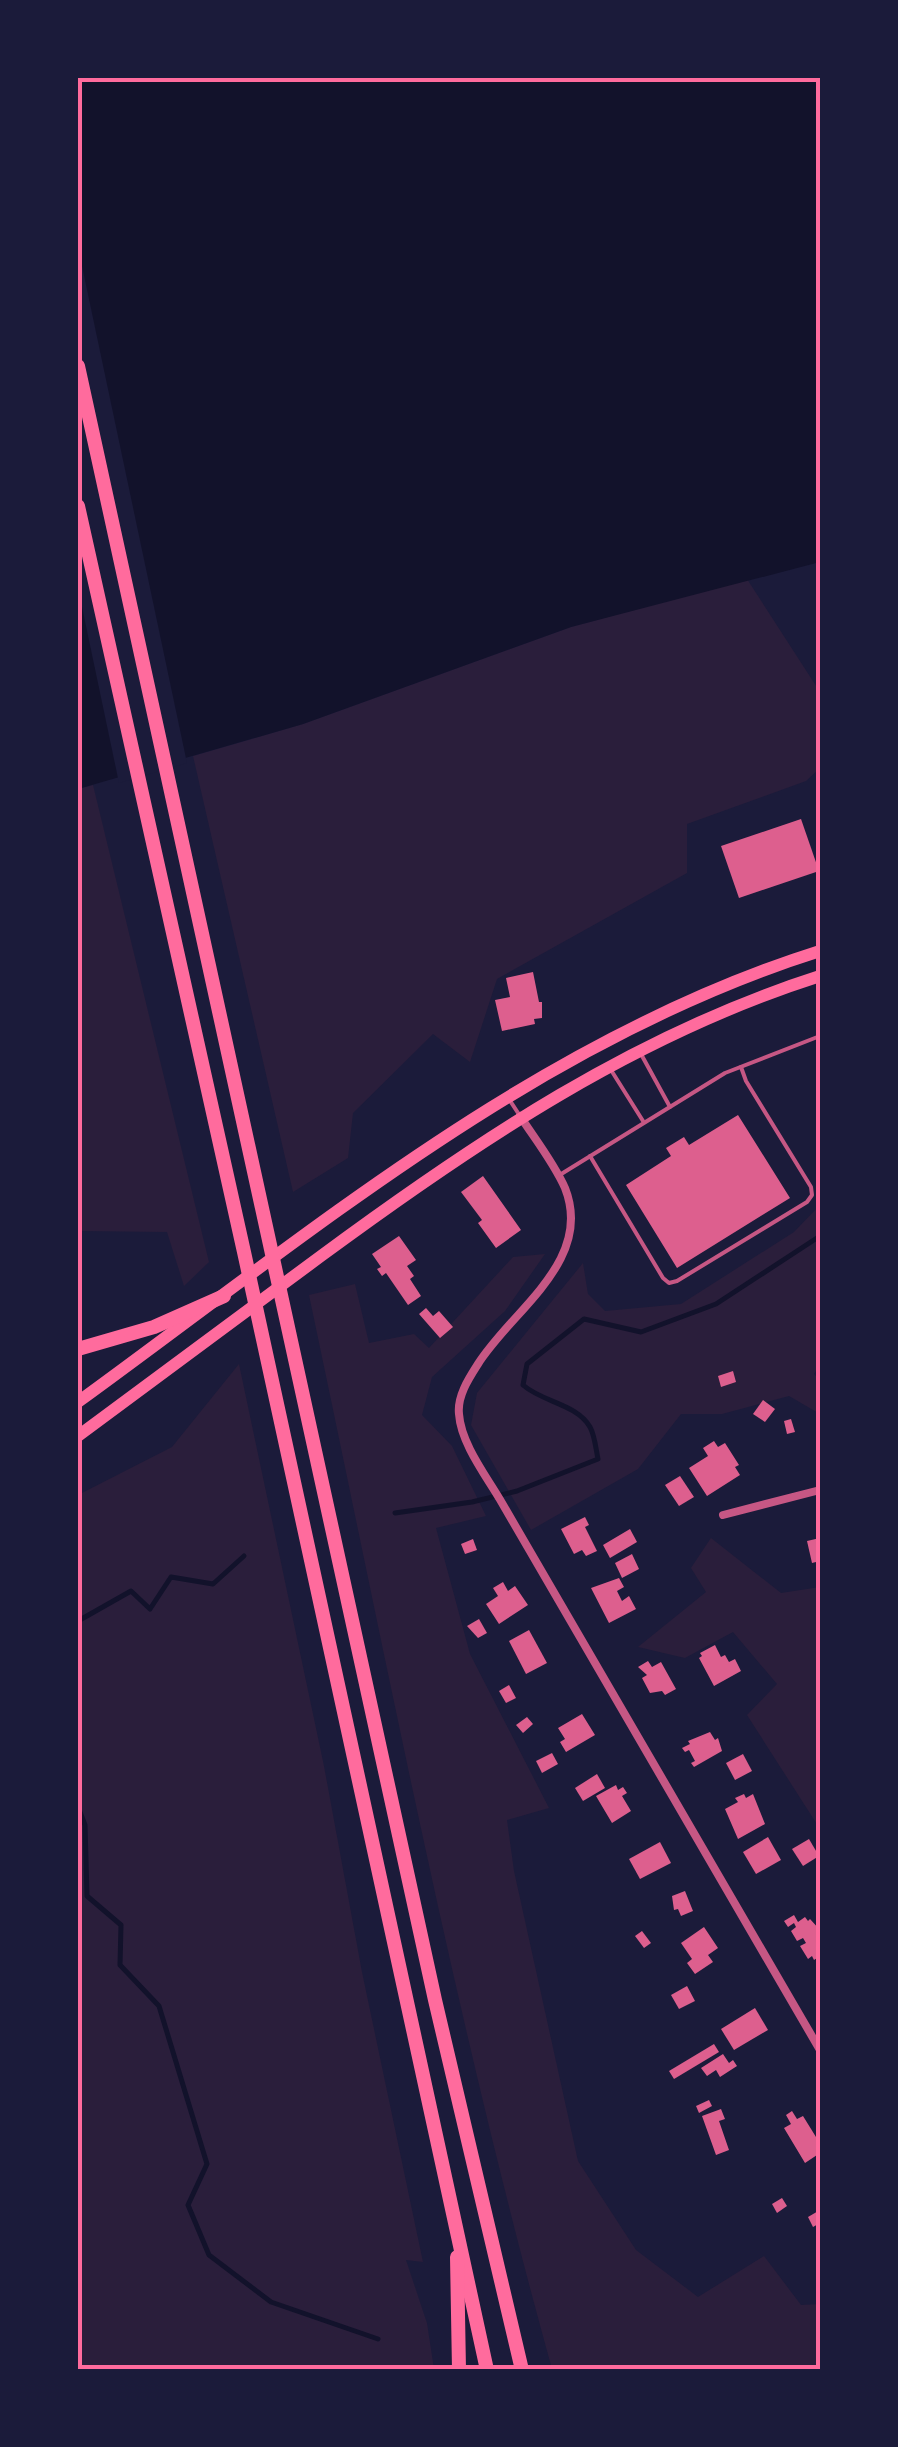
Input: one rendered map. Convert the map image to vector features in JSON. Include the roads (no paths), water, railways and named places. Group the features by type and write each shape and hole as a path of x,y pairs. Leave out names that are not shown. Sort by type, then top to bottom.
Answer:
{"highway":[{"path":"78,366 435,2000 524,2370"},
{"path":"78,506 487,2370"},
{"path":"78,1349 136,1333 224,1296"},
{"path":"457,2231 458,2370"}],"main road":[{"path":"78,1402 508,1096 570,1058 663,1011 820,951"},
{"path":"78,1436 420,1184 520,1116 639,1050 729,1009 820,976"}],"street":[{"path":"520,1116 558,1176 571,1214 566,1250 542,1287 481,1359 460,1399 459,1417 464,1433 820,2050"},
{"path":"724,1515 820,1490"}],"lane":[{"path":"558,1176 741,1067 820,1036"},
{"path":"639,1050 670,1107"},
{"path":"608,1066 644,1123"},
{"path":"590,1156 662,1278 677,1281 812,1196 811,1187 741,1067"},
{"path":"508,1096 520,1116"}],"waterway":[{"path":"395,1513 517,1491 598,1459 593,1435 584,1419 523,1385 527,1364 584,1319 641,1332 716,1304 820,1236"},
{"path":"78,1621 131,1591 150,1609 171,1577 213,1584 244,1556"},
{"path":"78,1807 85,1825 87,1896 121,1925 120,1965 159,2006 207,2164 188,2205 209,2255 271,2302 378,2339"}]}
